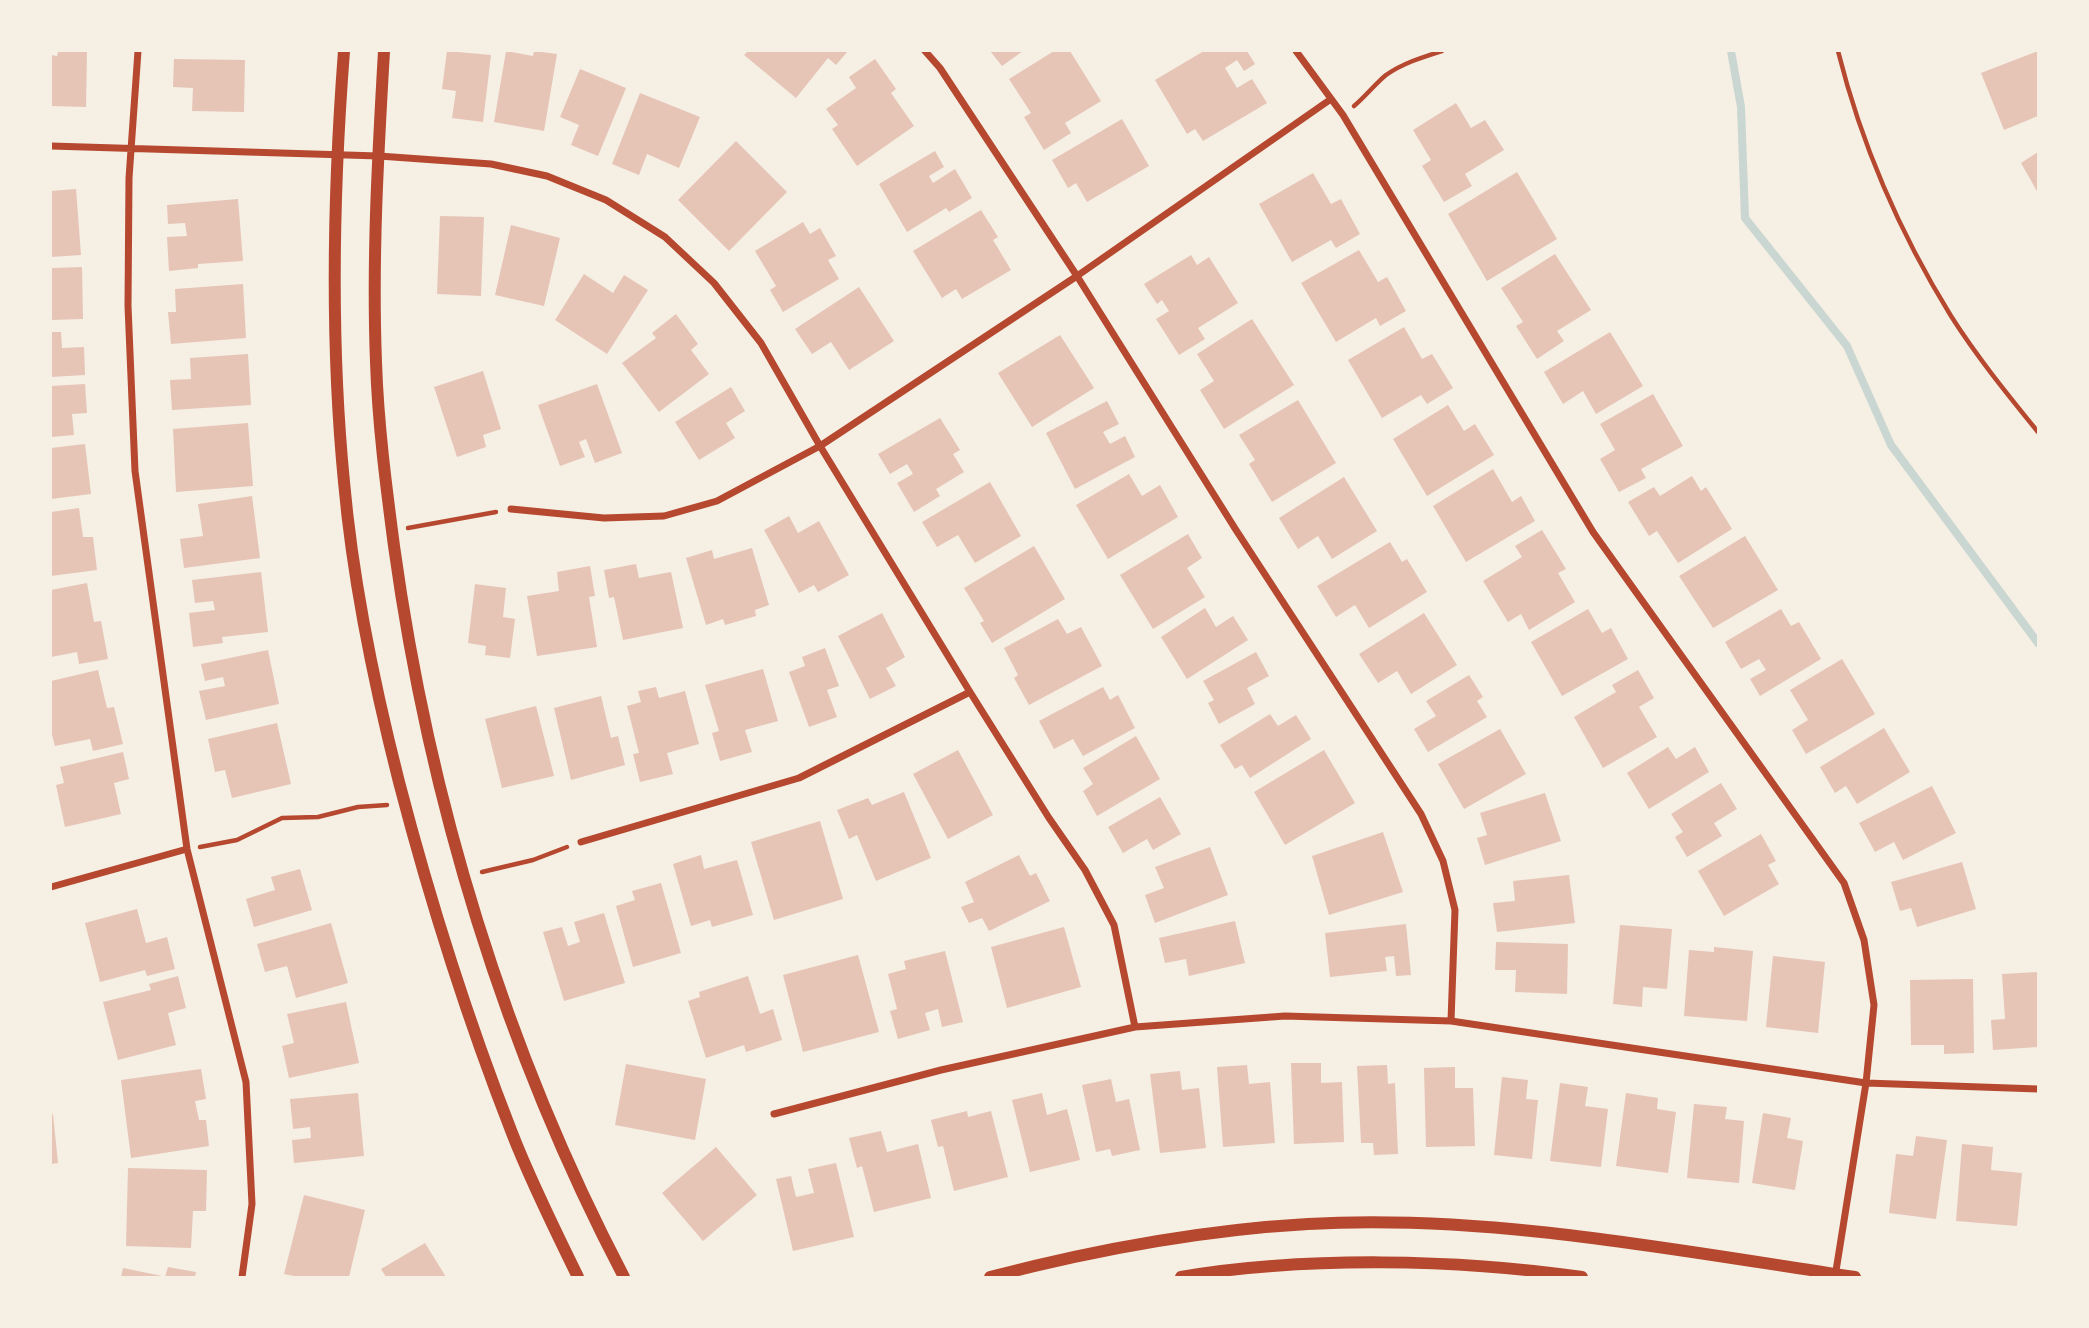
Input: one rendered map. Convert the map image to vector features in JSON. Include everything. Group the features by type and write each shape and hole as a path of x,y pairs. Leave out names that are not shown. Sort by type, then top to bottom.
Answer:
{"street":[{"path":"138,51 131,149 128,306 135,471 187,849 246,1082 252,1204 242,1277"},
{"path":"344,51 335,254 336,371 344,484 359,596 380,706 438,923 513,1136 578,1277"},
{"path":"384,51 373,252 376,365 392,531 418,693 443,802 508,1016 597,1226 625,1277"},
{"path":"925,51 940,68 1077,276 1236,530 1422,814 1443,861 1455,910 1451,1021"},
{"path":"1296,51 1343,115 1593,532 1844,883 1864,940 1874,1005 1866,1083 1835,1276"},
{"path":"511,509 604,517 664,516 717,501 820,446 1077,276 1331,99"},
{"path":"51,146 379,156 491,164 547,176 606,200 665,237 714,283 761,343 820,446 970,692 1049,818 1086,870 1114,925 1135,1027"},
{"path":"581,842 799,778 970,692"},
{"path":"51,887 187,849"},
{"path":"774,1115 941,1070 1135,1027 1285,1016 1451,1021 1866,1083 2038,1089"},
{"path":"990,1277 1054,1260 1188,1235 1310,1224 1421,1223 1517,1230 1630,1243 1854,1277"},
{"path":"1181,1277 1267,1268 1362,1263 1536,1270 1582,1277"}],"path":[{"path":"1343,115 1390,73 1410,62 1442,51"},
{"path":"1838,51 1866,144 1920,258 1951,316 2001,387 2038,432"},
{"path":"392,531 511,509"},
{"path":"187,849 237,840 282,818 318,817 358,807 405,804"},
{"path":"464,876 533,860 581,842"}],"building":[{"path":"447,51 491,55 483,122 452,118 456,91 442,89"},
{"path":"506,51 533,56 534,51 557,54 544,131 494,122"},
{"path":"748,51 848,51 836,65 828,58 796,98 744,55"},
{"path":"990,51 1023,51 1002,66"},
{"path":"1054,51 1070,51 1101,101 1065,123 1071,133 1044,150 1024,117 1031,113 1009,79"},
{"path":"1204,51 1247,51 1255,64 1244,71 1237,60 1225,68 1237,88 1252,79 1267,103 1203,141 1195,129 1187,134 1155,80"},
{"path":"2038,51 2038,116 2004,130 1981,73"},
{"path":"58,52 87,52 86,107 51,106 51,55 57,56"},
{"path":"174,59 245,60 244,112 192,111 193,88 173,87"},
{"path":"875,59 896,89 891,93 914,126 857,166 832,129 838,125 826,109 856,88 849,77"},
{"path":"580,69 626,88 598,156 571,145 579,125 560,117"},
{"path":"640,93 700,117 679,168 647,154 639,175 612,164"},
{"path":"1456,103 1471,128 1485,120 1504,150 1465,174 1472,186 1444,202 1422,166 1431,160 1413,130"},
{"path":"1122,119 1149,166 1087,202 1076,183 1068,188 1052,160"},
{"path":"736,141 787,192 729,251 678,200"},
{"path":"935,151 944,167 929,176 933,183 955,169 972,198 949,212 946,208 907,232 879,184"},
{"path":"2038,152 2038,193 2021,163"},
{"path":"1517,172 1557,239 1487,281 1448,214"},
{"path":"1313,173 1331,204 1341,199 1360,234 1336,248 1331,240 1292,262 1259,204"},
{"path":"76,189 81,255 51,257 51,191"},
{"path":"238,199 243,261 198,264 198,268 169,271 167,237 187,236 185,223 168,224 167,205"},
{"path":"981,210 998,237 993,240 1011,270 962,299 956,289 942,298 913,251"},
{"path":"440,216 484,217 481,296 437,294"},
{"path":"803,222 810,234 820,228 836,256 828,260 839,279 783,312 770,290 776,286 755,251"},
{"path":"511,225 560,238 544,306 495,295"},
{"path":"1359,250 1378,282 1387,277 1406,311 1380,326 1376,318 1336,342 1301,283"},
{"path":"1555,254 1591,310 1557,331 1564,341 1537,359 1516,326 1523,322 1501,288"},
{"path":"1191,255 1197,265 1209,257 1238,303 1198,328 1205,339 1179,355 1156,319 1169,311 1162,300 1157,304 1144,284"},
{"path":"82,267 83,319 51,320 51,268"},
{"path":"584,274 613,293 624,275 648,290 607,354 555,320"},
{"path":"243,284 246,338 171,344 168,312 176,312 175,289"},
{"path":"859,287 894,341 849,370 831,342 812,354 795,329"},
{"path":"676,314 698,344 691,350 709,374 659,412 622,363 656,338 652,333"},
{"path":"1252,319 1294,385 1224,429 1200,390 1214,381 1197,354"},
{"path":"1404,327 1422,359 1432,354 1453,388 1427,404 1421,395 1382,418 1348,360"},
{"path":"51,332 61,332 62,348 84,347 85,375 51,377"},
{"path":"1610,332 1643,386 1596,414 1583,391 1563,404 1544,372"},
{"path":"1060,335 1094,388 1032,427 998,373"},
{"path":"248,354 251,405 172,410 170,380 191,379 190,358"},
{"path":"483,371 501,429 483,435 486,447 457,457 434,387"},
{"path":"85,384 87,413 72,414 74,435 51,437 51,386"},
{"path":"597,384 622,453 595,463 586,439 579,442 585,457 560,466 538,405"},
{"path":"731,387 745,411 726,423 735,438 699,460 675,422"},
{"path":"1653,394 1683,446 1641,469 1646,478 1619,492 1600,459 1615,450 1600,424"},
{"path":"1298,400 1336,463 1272,502 1249,464 1255,460 1239,435"},
{"path":"1107,401 1119,424 1103,432 1110,444 1125,436 1135,457 1075,489 1046,433"},
{"path":"1448,405 1464,431 1475,424 1494,455 1427,496 1393,439"},
{"path":"940,418 960,450 953,454 964,472 936,489 940,496 914,512 897,483 913,474 907,464 890,474 878,454"},
{"path":"248,423 253,486 176,492 173,429"},
{"path":"85,444 91,494 51,499 51,448"},
{"path":"1493,469 1512,502 1521,496 1535,521 1466,562 1433,506"},
{"path":"1129,474 1142,496 1160,485 1178,517 1108,559 1076,505"},
{"path":"1692,476 1701,491 1706,487 1732,529 1678,563 1657,531 1649,536 1628,502 1654,487 1660,496"},
{"path":"1344,477 1377,531 1332,559 1318,536 1298,549 1279,518"},
{"path":"990,482 1021,536 975,563 958,535 937,547 922,522"},
{"path":"252,496 260,558 184,568 180,539 203,536 198,504"},
{"path":"79,508 83,537 93,537 97,570 51,576 51,512"},
{"path":"789,516 798,533 819,521 849,575 818,592 814,585 799,593 764,530"},
{"path":"1542,530 1566,569 1558,573 1575,602 1529,630 1521,614 1508,622 1483,581 1522,557 1515,546"},
{"path":"1188,534 1202,558 1187,568 1205,597 1153,629 1120,575"},
{"path":"1745,536 1778,590 1713,628 1679,576"},
{"path":"1390,542 1402,562 1407,559 1427,592 1369,628 1355,605 1336,617 1317,586"},
{"path":"1034,546 1065,599 992,643 980,623 984,621 964,588"},
{"path":"752,548 769,605 755,610 756,616 725,625 723,619 706,625 686,558 712,550 714,559"},
{"path":"636,564 639,578 671,572 683,628 623,640 614,597 609,598 604,570"},
{"path":"590,566 595,596 589,597 597,647 537,656 527,596 559,591 557,572"},
{"path":"261,572 268,632 222,637 223,643 193,647 189,613 215,610 213,601 195,603 192,580"},
{"path":"87,583 94,622 101,621 108,659 79,664 77,652 51,657 51,590"},
{"path":"475,584 506,588 503,617 515,619 510,658 485,655 486,646 468,643"},
{"path":"1205,608 1216,627 1233,616 1248,640 1187,679 1161,637"},
{"path":"1588,609 1602,633 1611,628 1628,659 1562,696 1531,642"},
{"path":"1781,609 1791,626 1799,622 1821,659 1760,696 1750,679 1766,670 1759,659 1741,669 1725,642"},
{"path":"882,613 905,657 886,668 896,686 870,699 838,636"},
{"path":"1424,613 1457,665 1411,694 1397,671 1378,683 1359,654"},
{"path":"1058,619 1067,634 1081,627 1102,666 1029,705 1014,678 1018,675 1004,648"},
{"path":"825,648 839,686 827,690 837,717 809,727 789,672 805,666 802,657"},
{"path":"268,650 279,704 206,720 199,691 225,686 223,677 205,681 201,664"},
{"path":"1256,652 1269,676 1247,688 1255,704 1219,724 1208,703 1214,700 1203,681"},
{"path":"1842,659 1875,714 1806,754 1792,730 1808,720 1790,690"},
{"path":"763,669 778,721 745,730 752,752 720,761 712,733 719,731 705,685"},
{"path":"98,670 107,708 114,707 123,744 93,751 90,739 55,746 51,731 51,681"},
{"path":"1638,670 1654,698 1639,707 1657,737 1603,768 1574,717 1616,692 1612,685"},
{"path":"1469,675 1483,697 1477,701 1487,717 1428,752 1414,729 1436,716 1426,701"},
{"path":"656,687 659,698 685,691 699,744 667,753 673,774 640,782 633,754 639,753 627,706 641,702 638,691"},
{"path":"1103,687 1110,700 1118,695 1135,728 1083,756 1073,739 1054,749 1039,721"},
{"path":"601,696 611,738 618,736 625,765 571,780 554,708"},
{"path":"536,706 554,776 502,788 485,719"},
{"path":"1270,714 1278,726 1296,715 1311,739 1250,778 1242,765 1235,769 1220,745"},
{"path":"277,723 291,784 232,798 225,770 215,772 208,739"},
{"path":"1884,728 1910,772 1857,804 1846,786 1835,793 1820,767"},
{"path":"1500,729 1526,774 1464,809 1438,764"},
{"path":"1136,736 1160,779 1097,816 1083,791 1093,784 1083,768"},
{"path":"1668,747 1676,759 1695,747 1709,772 1649,809 1627,773"},
{"path":"958,750 993,815 948,839 913,774"},
{"path":"1324,750 1355,803 1285,845 1254,792"},
{"path":"123,752 129,779 114,783 121,814 65,827 56,785 64,783 60,767"},
{"path":"1721,783 1737,809 1714,823 1722,836 1687,857 1675,837 1683,832 1671,814"},
{"path":"1932,786 1956,833 1903,860 1894,842 1875,852 1859,823"},
{"path":"904,792 931,858 876,881 857,835 849,839 837,810 868,798 872,805"},
{"path":"1545,793 1561,841 1485,865 1477,838 1487,835 1480,813"},
{"path":"1160,797 1181,834 1153,850 1147,839 1123,853 1108,827"},
{"path":"820,821 843,899 774,920 751,842"},
{"path":"1383,832 1403,892 1329,915 1312,856"},
{"path":"1761,834 1776,861 1768,865 1779,884 1724,916 1698,871"},
{"path":"1210,847 1228,895 1155,923 1145,895 1164,888 1155,867"},
{"path":"701,855 704,869 737,860 753,915 712,927 710,920 691,926 673,864"},
{"path":"1019,855 1030,876 1036,873 1050,901 989,931 982,918 969,923 961,907 974,902 965,882"},
{"path":"1962,862 1976,909 1917,927 1911,908 1900,911 1891,882"},
{"path":"300,869 312,910 254,927 246,899 275,890 271,877"},
{"path":"1569,875 1575,923 1497,932 1493,903 1515,901 1513,881"},
{"path":"661,883 681,953 633,967 616,906 635,900 632,891"},
{"path":"137,909 146,943 167,937 175,969 147,976 145,970 100,982 85,923"},
{"path":"604,913 625,983 564,1001 543,932 562,927 568,946 580,942 574,922"},
{"path":"1235,921 1245,963 1189,976 1186,959 1165,963 1159,938"},
{"path":"331,923 348,983 296,998 287,966 265,972 257,944"},
{"path":"1406,924 1411,975 1396,976 1394,956 1385,957 1387,971 1330,977 1325,933"},
{"path":"1620,925 1672,929 1667,989 1643,987 1642,1007 1613,1004"},
{"path":"1064,927 1081,987 1007,1008 991,947"},
{"path":"1496,942 1568,944 1567,994 1515,992 1516,970 1495,970"},
{"path":"1714,947 1753,951 1747,1021 1684,1016 1689,950 1714,952"},
{"path":"945,951 963,1022 942,1027 938,1009 925,1013 930,1030 898,1039 890,1011 897,1009 888,974 906,969 904,961"},
{"path":"858,955 879,1032 803,1052 783,975"},
{"path":"1773,956 1825,962 1818,1033 1766,1027"},
{"path":"2038,972 2038,1047 1993,1050 1991,1020 2005,1019 2002,974"},
{"path":"178,976 186,1008 168,1013 176,1045 118,1060 103,1002 151,990 149,984"},
{"path":"748,976 760,1014 773,1009 782,1040 746,1052 744,1045 706,1058 688,1001 700,997 699,992"},
{"path":"1973,979 1974,1053 1944,1054 1944,1045 1911,1045 1910,980"},
{"path":"346,1002 359,1063 289,1078 282,1046 294,1043 287,1014"},
{"path":"1291,1063 1321,1063 1321,1083 1342,1082 1344,1142 1294,1144"},
{"path":"626,1064 706,1079 695,1140 615,1125"},
{"path":"1247,1065 1249,1084 1270,1082 1275,1143 1223,1147 1217,1067"},
{"path":"1387,1065 1388,1084 1395,1083 1398,1154 1374,1155 1373,1143 1361,1143 1357,1066"},
{"path":"1455,1067 1455,1088 1473,1088 1475,1146 1426,1147 1424,1068"},
{"path":"201,1069 206,1099 195,1101 199,1120 206,1120 209,1146 131,1158 121,1080"},
{"path":"1180,1071 1182,1090 1199,1088 1206,1148 1160,1153 1150,1074"},
{"path":"1502,1077 1528,1080 1526,1099 1538,1100 1532,1159 1494,1155"},
{"path":"1111,1079 1116,1102 1129,1099 1140,1150 1112,1156 1110,1149 1096,1152 1082,1085"},
{"path":"1560,1083 1588,1087 1585,1106 1608,1109 1601,1167 1550,1161"},
{"path":"358,1093 364,1156 294,1163 292,1140 311,1138 310,1127 293,1129 290,1099"},
{"path":"1042,1093 1047,1115 1067,1109 1080,1160 1030,1172 1012,1100"},
{"path":"1626,1093 1658,1098 1657,1109 1676,1112 1668,1173 1616,1166"},
{"path":"1694,1104 1727,1107 1725,1119 1744,1121 1739,1183 1687,1178"},
{"path":"967,1111 968,1117 991,1111 1008,1177 954,1191 943,1146 938,1147 931,1120"},
{"path":"1763,1113 1791,1118 1787,1138 1803,1141 1795,1190 1752,1183"},
{"path":"53,1114 58,1163 51,1164 51,1115"},
{"path":"881,1131 887,1152 918,1144 931,1198 874,1212 862,1166 857,1168 849,1138"},
{"path":"1916,1136 1947,1140 1936,1219 1889,1213 1896,1154 1913,1156"},
{"path":"1962,1144 1993,1147 1991,1170 2022,1173 2017,1226 1956,1221"},
{"path":"716,1147 757,1195 703,1241 662,1193"},
{"path":"836,1163 854,1237 793,1251 776,1179 791,1176 796,1197 814,1193 808,1169"},
{"path":"128,1168 207,1170 206,1211 193,1211 191,1248 126,1246"},
{"path":"304,1195 365,1210 349,1277 299,1277 284,1274"},
{"path":"425,1243 446,1277 386,1277 381,1269"},
{"path":"168,1267 196,1272 195,1277 165,1277"},
{"path":"123,1268 162,1276 162,1277 121,1277"}],"waterway":[{"path":"1731,51 1741,107 1745,218 1847,346 1891,445 2038,643"}]}
